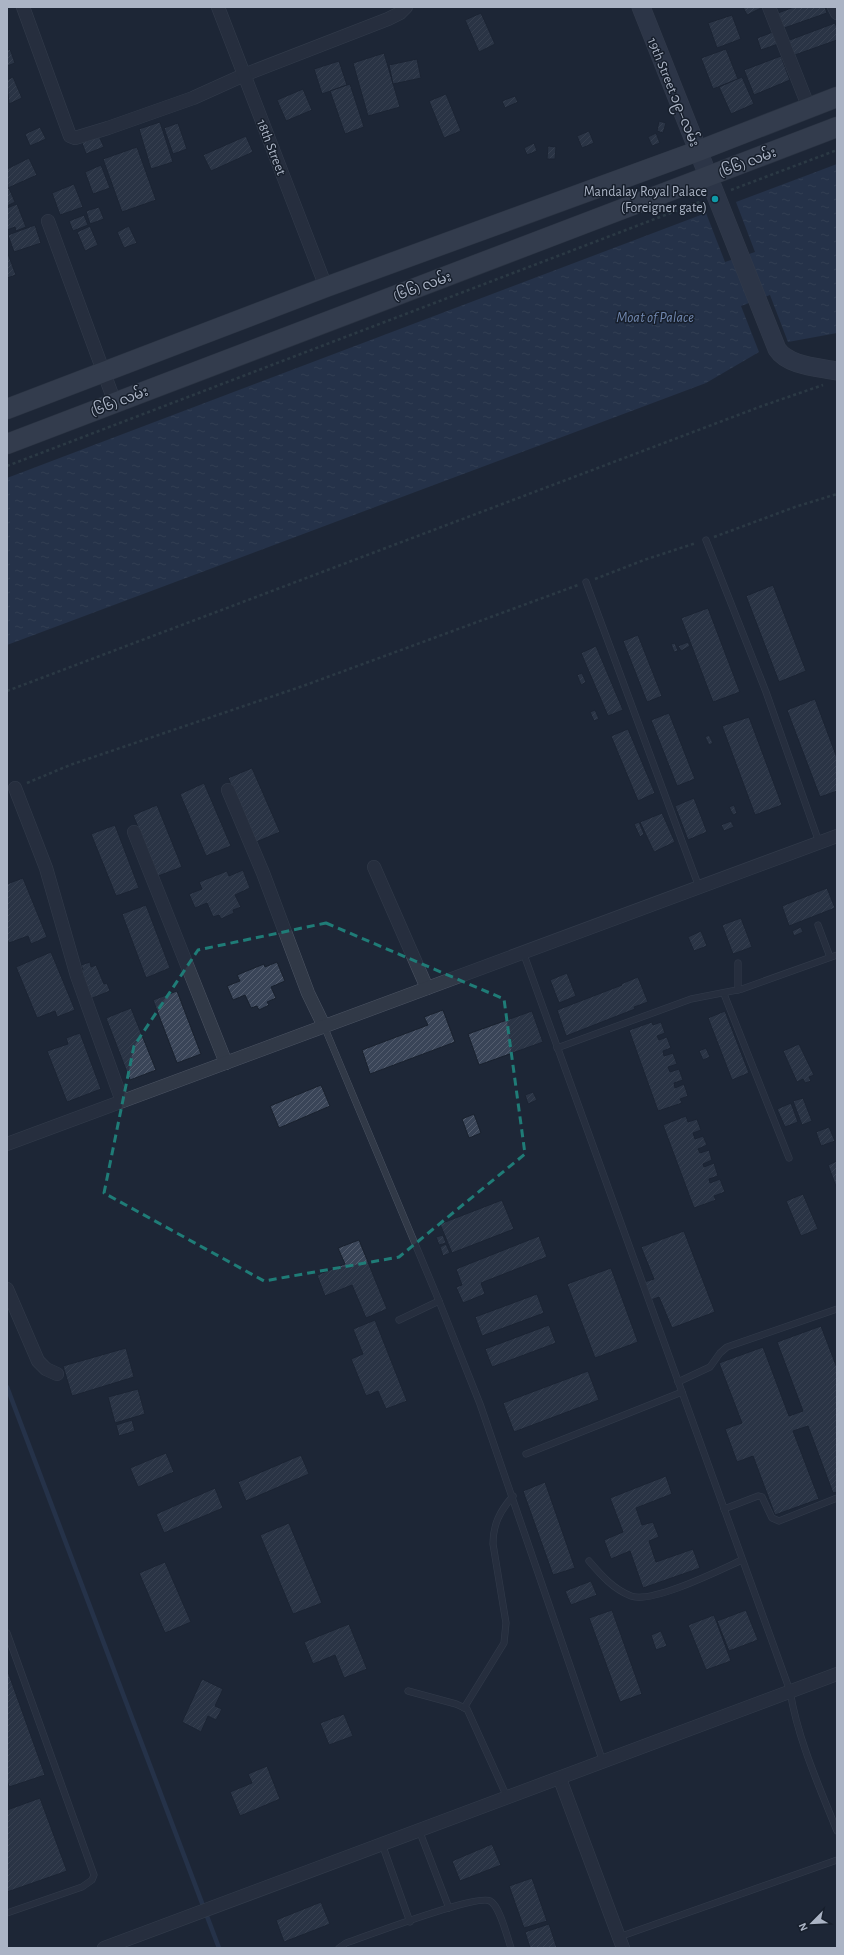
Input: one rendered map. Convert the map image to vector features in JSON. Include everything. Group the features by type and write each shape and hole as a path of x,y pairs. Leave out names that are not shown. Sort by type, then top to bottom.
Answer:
{"main road":[{"name":"(၆၆) လမ်း","path":"7,409 326,287 698,151 837,98"},
{"name":"(၆၆) လမ်း","path":"7,444 837,128"}],"street":[{"path":"23,7 70,136 75,138 193,98 244,75 388,19 400,13 406,7"},
{"name":"18th Street","path":"218,7 326,287"},
{"name":"19th Street ၁၉−လမ်း","path":"641,7 768,330 777,349 785,358 812,366 833,377"},
{"path":"769,7 809,108"},
{"path":"834,7 837,13"},
{"path":"48,221 115,403"},
{"path":"15,788 46,868 77,976 122,1101"},
{"path":"228,790 263,873 308,993 324,1026"},
{"path":"134,832 226,1063"},
{"path":"7,1144 837,836"},
{"path":"374,867 427,988"},
{"path":"7,1289 38,1361 46,1369 57,1374"},
{"path":"104,1948 507,1797 560,1779 837,1674"},
{"path":"560,1779 621,1942"}],"lane":[{"path":"706,540 766,692 819,842"},
{"path":"586,582 699,887"},
{"path":"818,925 830,957"},
{"path":"523,952 790,1691 794,1715 800,1735 837,1831"},
{"path":"557,1048 691,999 724,994 738,990 837,955"},
{"path":"738,963 738,990"},
{"path":"724,994 789,1158"},
{"path":"324,1026 440,1300 483,1410 603,1762"},
{"path":"399,1320 440,1300"},
{"path":"678,1382 710,1367 720,1353 727,1347 837,1309"},
{"path":"526,1454 682,1392"},
{"path":"464,1708 504,1643 506,1623 493,1544 493,1534 495,1523 502,1508 513,1496"},
{"path":"724,1509 758,1496 762,1497 772,1518 779,1520 837,1498"},
{"path":"589,1561 606,1580 618,1590 633,1597 643,1597 662,1593 742,1560"},
{"path":"7,1633 94,1875 92,1880 82,1887 7,1913"},
{"path":"408,1691 456,1704 467,1709 507,1797"},
{"path":"419,1830 450,1908"},
{"path":"382,1844 410,1922"},
{"path":"621,1942 837,1860"},
{"path":"339,1948 346,1943 481,1899 489,1900 497,1910 511,1948"}],"path":[{"path":"7,466 718,202 837,150"},
{"path":"7,691 762,406 833,377"},
{"path":"15,788 70,765 303,686 644,560 706,540 795,507 837,494"}],"highlighted area":[{"path":"326,923 504,999 525,1154 399,1257 264,1281 104,1193 134,1046 198,950"}],"water":[{"name":"Moat of Palace","path":"837,164 837,333 788,342 770,295 741,306 759,352 706,383 7,645 7,478 706,213 725,262 755,252 736,202"}],"building":[{"path":"743,7 763,7 747,15"},
{"path":"794,7 825,7 827,13 784,28 778,13"},
{"path":"481,13 495,44 479,52 465,20"},
{"path":"732,15 741,39 717,48 708,23"},
{"path":"835,23 837,28 837,40 792,56 787,41"},
{"path":"773,32 778,44 761,50 757,38"},
{"path":"10,49 15,63 7,66 7,50"},
{"path":"726,49 738,79 713,89 701,58"},
{"path":"384,53 400,107 368,116 353,63"},
{"path":"781,56 790,80 754,95 744,70"},
{"path":"417,59 421,78 393,84 389,65"},
{"path":"339,61 347,85 322,94 314,69"},
{"path":"13,77 22,98 9,104 7,80"},
{"path":"742,77 754,104 731,114 719,87"},
{"path":"350,84 364,127 345,134 330,91"},
{"path":"303,89 312,110 286,121 277,100"},
{"path":"446,94 461,131 444,138 429,101"},
{"path":"515,96 518,102 505,108 502,101"},
{"path":"659,121 666,123 663,133 657,131"},
{"path":"160,122 173,162 151,169 139,129"},
{"path":"178,123 187,149 173,154 164,128"},
{"path":"40,127 46,139 30,146 25,134"},
{"path":"589,131 594,143 582,148 577,136"},
{"path":"656,133 660,143 652,146 648,137"},
{"path":"99,136 104,147 86,154 82,143"},
{"path":"246,136 253,152 211,171 203,155"},
{"path":"534,143 537,151 527,155 524,148"},
{"path":"548,146 556,147 555,159 547,159"},
{"path":"137,147 156,200 122,212 103,159"},
{"path":"29,158 37,175 8,188 7,169"},
{"path":"101,165 110,188 93,194 85,172"},
{"path":"74,184 83,207 60,215 52,193"},
{"path":"9,188 15,202 7,206 7,189"},
{"path":"17,204 26,227 16,231 15,227 7,230 7,208"},
{"path":"99,207 104,219 90,224 86,211"},
{"path":"84,215 88,225 73,231 69,221"},
{"path":"35,225 41,243 14,252 8,235"},
{"path":"90,226 98,245 85,251 77,232"},
{"path":"129,226 137,243 124,248 117,232"},
{"path":"7,254 16,275 7,278"},
{"path":"773,585 806,671 779,682 746,596"},
{"path":"708,608 740,692 713,702 681,618"},
{"path":"638,635 662,696 647,702 623,641"},
{"path":"688,642 690,646 681,651 678,646"},
{"path":"675,643 678,651 674,652 671,644"},
{"path":"596,646 623,710 608,716 581,653"},
{"path":"582,673 586,682 581,685 577,675"},
{"path":"815,699 837,758 837,791 820,797 787,710"},
{"path":"595,710 599,719 594,721 590,712"},
{"path":"669,713 695,779 677,786 651,720"},
{"path":"749,717 782,805 755,815 722,726"},
{"path":"628,729 655,793 638,801 611,736"},
{"path":"709,735 713,743 709,745 705,737"},
{"path":"252,768 280,832 256,842 228,778"},
{"path":"204,783 231,846 206,856 180,794"},
{"path":"694,798 707,832 688,840 675,806"},
{"path":"157,805 182,867 158,876 133,815"},
{"path":"734,805 737,813 733,815 729,807"},
{"path":"662,813 675,842 654,852 640,822"},
{"path":"731,821 734,827 724,831 721,825"},
{"path":"639,822 644,834 640,837 634,824"},
{"path":"115,825 139,888 116,896 91,834"},
{"path":"243,870 250,888 235,895 241,907 233,910 234,913 221,919 219,915 213,917 207,903 195,908 189,894 202,889 199,882 227,871 229,876"},
{"path":"23,878 47,937 31,944 28,936 9,943 7,939 7,884"},
{"path":"827,888 835,908 789,926 782,906"},
{"path":"146,905 170,968 146,978 122,914"},
{"path":"741,918 752,947 733,954 722,925"},
{"path":"801,927 803,932 794,936 792,931"},
{"path":"701,931 707,946 694,951 688,937"},
{"path":"51,952 75,1010 57,1017 55,1011 37,1018 16,967"},
{"path":"90,962 91,967 96,965 104,984 107,983 110,991 90,999 79,972 83,970 81,965"},
{"path":"277,962 285,981 271,987 276,998 267,1002 269,1005 259,1010 257,1006 251,1008 245,995 233,1000 227,986 240,981 237,975 264,964 265,967"},
{"path":"567,973 576,996 559,1003 550,980"},
{"path":"638,977 648,1002 634,1007 635,1009 566,1036 557,1010 622,985 621,984"},
{"path":"177,991 201,1054 177,1063 153,1000"},
{"path":"131,1008 156,1070 130,1080 106,1018"},
{"path":"443,1010 455,1042 370,1074 362,1050 428,1025 424,1017"},
{"path":"532,1011 543,1042 479,1065 468,1034"},
{"path":"725,1011 749,1073 732,1080 708,1018"},
{"path":"652,1022 653,1025 661,1022 665,1033 657,1036 659,1040 667,1037 671,1048 663,1051 664,1056 673,1053 677,1064 668,1067 670,1072 679,1069 683,1080 674,1083 675,1088 684,1084 688,1096 680,1099 682,1103 658,1111 629,1030"},
{"path":"80,1033 101,1089 67,1102 47,1051 68,1044 66,1038"},
{"path":"799,1044 814,1075 809,1077 811,1081 805,1083 803,1079 797,1082 783,1051"},
{"path":"706,1048 710,1057 703,1060 699,1051"},
{"path":"321,1085 330,1106 279,1128 270,1106"},
{"path":"533,1092 537,1100 528,1104 525,1095"},
{"path":"803,1098 812,1121 802,1125 793,1101"},
{"path":"791,1103 798,1122 785,1127 777,1109"},
{"path":"474,1114 481,1133 469,1138 462,1119"},
{"path":"686,1116 688,1122 697,1119 701,1130 693,1133 695,1139 703,1136 707,1145 698,1149 700,1153 709,1150 712,1160 703,1164 704,1167 714,1163 718,1176 709,1179 710,1183 720,1179 725,1192 714,1196 716,1200 694,1208 663,1125"},
{"path":"829,1127 835,1141 821,1146 816,1132"},
{"path":"837,1161 837,1189 828,1165"},
{"path":"803,1194 818,1229 801,1236 786,1201"},
{"path":"502,1200 514,1229 452,1253 440,1224"},
{"path":"684,1231 715,1312 672,1328 659,1297 651,1300 644,1282 654,1279 641,1247"},
{"path":"443,1235 446,1243 439,1245 436,1237"},
{"path":"539,1236 547,1257 481,1283 485,1294 463,1303 456,1287 462,1285 456,1269"},
{"path":"359,1240 387,1309 366,1318 352,1285 325,1296 317,1275 345,1264 338,1248"},
{"path":"446,1244 450,1253 443,1256 440,1247"},
{"path":"611,1268 638,1342 595,1358 567,1284"},
{"path":"537,1294 544,1313 482,1336 475,1317"},
{"path":"375,1320 407,1401 386,1409 378,1391 366,1396 351,1359 363,1354 353,1329"},
{"path":"549,1325 556,1343 492,1367 485,1349"},
{"path":"821,1326 837,1368 837,1492 833,1493 808,1426 793,1431 819,1499 775,1515 753,1456 737,1462 725,1429 742,1423 719,1363 763,1347 789,1416 803,1411 777,1342"},
{"path":"126,1348 134,1377 72,1396 63,1366"},
{"path":"588,1371 599,1400 514,1432 503,1403"},
{"path":"138,1389 145,1414 115,1423 108,1397"},
{"path":"132,1420 135,1431 119,1436 116,1425"},
{"path":"166,1453 174,1472 138,1487 130,1468"},
{"path":"301,1455 309,1474 246,1501 238,1482"},
{"path":"666,1476 672,1494 636,1508 642,1525 653,1522 659,1537 649,1541 656,1562 693,1549 700,1568 643,1588 630,1551 611,1559 604,1540 623,1532 610,1498"},
{"path":"545,1482 575,1568 553,1575 523,1491"},
{"path":"215,1488 223,1508 164,1533 156,1514"},
{"path":"289,1523 322,1603 293,1614 260,1535"},
{"path":"165,1562 191,1622 165,1633 139,1573"},
{"path":"591,1581 597,1595 571,1605 565,1591"},
{"path":"612,1610 642,1694 620,1702 589,1618"},
{"path":"746,1610 758,1640 729,1651 717,1621"},
{"path":"714,1615 731,1661 706,1670 688,1625"},
{"path":"349,1624 367,1669 344,1678 335,1655 313,1664 304,1642"},
{"path":"661,1631 667,1646 656,1650 651,1635"},
{"path":"7,1669 45,1775 9,1787 7,1780"},
{"path":"202,1679 223,1689 215,1706 222,1709 216,1720 208,1716 201,1732 182,1722"},
{"path":"344,1714 353,1736 329,1745 320,1723"},
{"path":"267,1766 280,1799 240,1816 230,1792 252,1783 248,1774"},
{"path":"40,1798 67,1871 7,1892 7,1810"},
{"path":"492,1844 501,1865 460,1881 452,1861"},
{"path":"532,1878 547,1921 524,1928 509,1886"},
{"path":"321,1902 330,1924 284,1942 276,1920"},
{"path":"549,1924 557,1948 530,1948 525,1932"}],"waterway":[{"path":"7,1387 219,1948"}],"place":[{"name":"Mandalay Royal Palace (Foreigner gate)","path":"715,199"}]}
